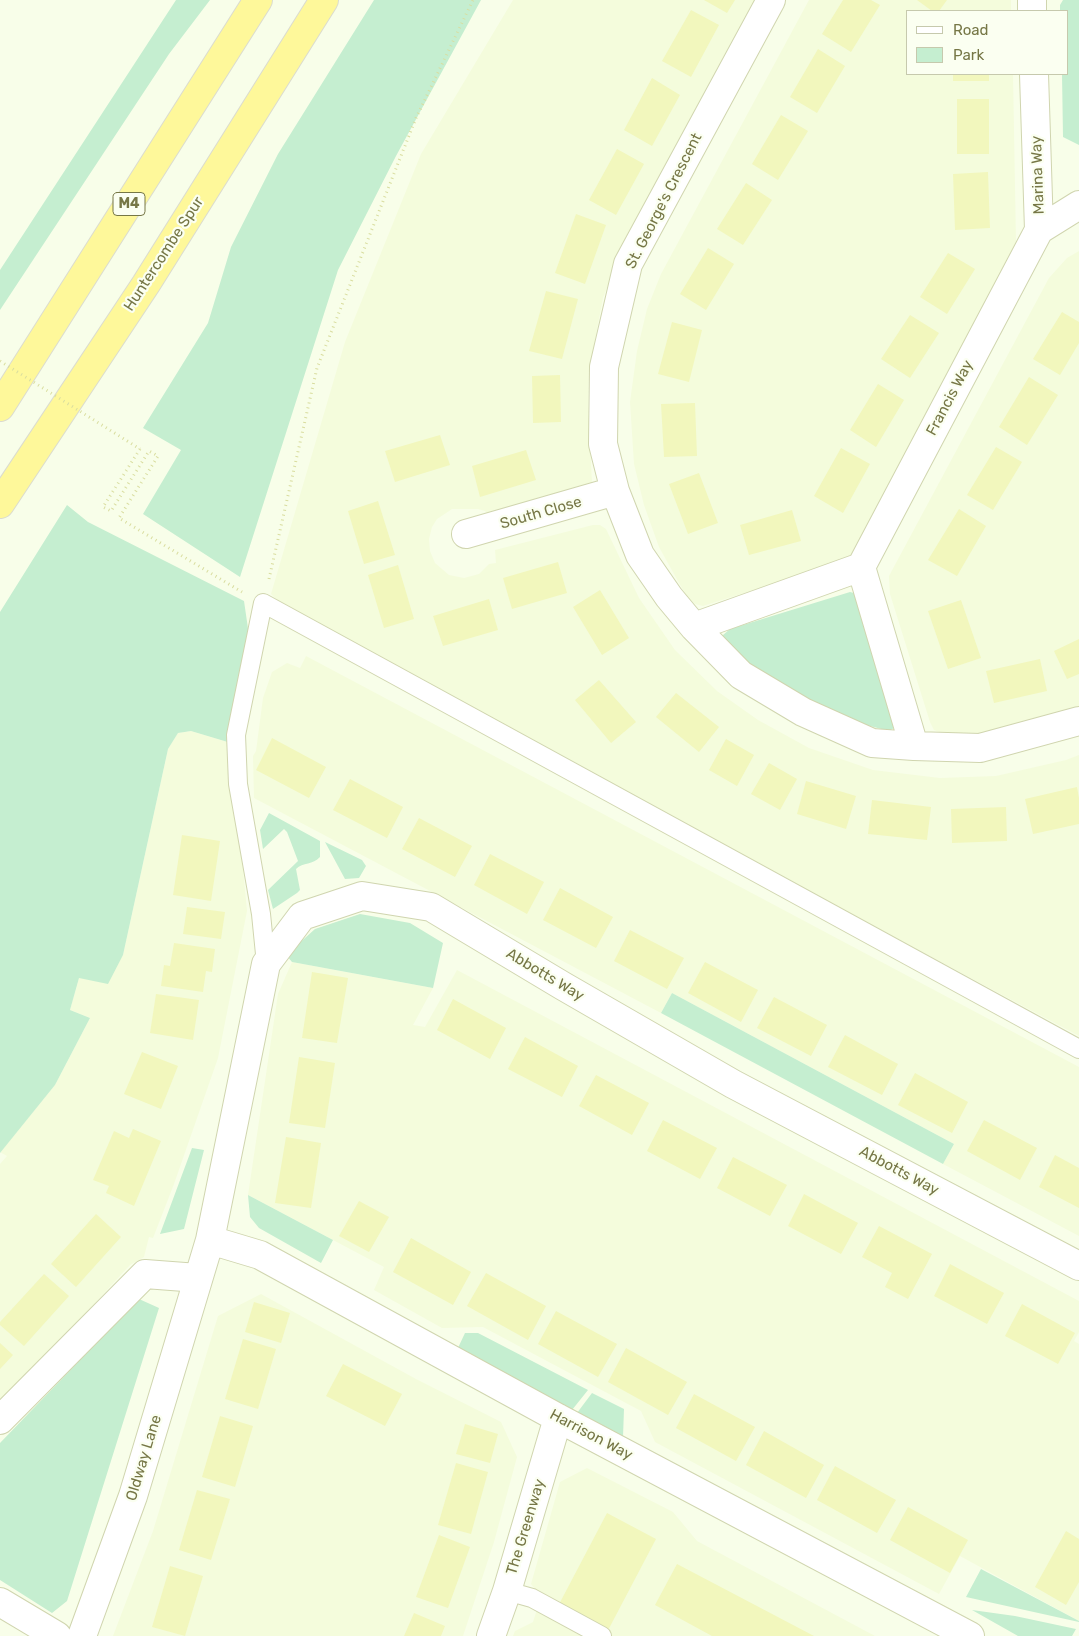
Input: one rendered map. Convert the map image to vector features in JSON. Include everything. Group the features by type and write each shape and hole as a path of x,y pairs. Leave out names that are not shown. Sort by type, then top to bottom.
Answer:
{"highway":[{"name":"M4","path":"0,407 258,0"},
{"name":"Huntercombe Spur","path":"0,504 146,284 324,0"}],"street":[{"name":"St. George's Crescent","path":"771,0 628,264 604,367 603,444 615,491 640,555 669,597 694,627 741,675 803,712 872,743 980,748 1079,722"},
{"name":"Marina Way","path":"1034,75 1039,230"},
{"name":"Marina Way","path":"1039,230 1079,205"},
{"name":"Francis Way","path":"861,567 1039,230"},
{"name":"South Close","path":"466,534 615,491"},
{"path":"694,627 861,567 914,746"},
{"name":"Abbotts Way","path":"210,1240 266,964 302,916 362,896 431,907 732,1084 1079,1266"},
{"name":"Oldway Lane","path":"82,1636 133,1496 210,1240"},
{"name":"Harrison Way","path":"210,1240 260,1255 558,1418 970,1636"},
{"path":"0,1420 145,1274 198,1278"},
{"name":"The Greenway","path":"490,1636 507,1590 558,1418"},
{"path":"0,1602 57,1636"}],"lane":[{"path":"266,964 261,914 238,784 236,735 263,603 1079,1049"},
{"path":"507,1590 532,1598 602,1636"}],"path":[{"path":"263,603 316,368 416,118 473,0"},
{"path":"0,361 140,449 103,507 111,511 149,451 158,456 119,518 236,589"}],"shaded area":[{"path":"513,0 759,0 614,269 603,298 589,371 588,406 592,482 589,493 488,514 478,509 452,509 437,519 432,527 429,539 430,551 435,563 449,575 464,578 479,574 489,564 496,563 495,550 593,525 600,525 606,529 639,598 675,650 717,691 758,720 809,748 873,770 940,778 996,776 1066,760 1079,755 1079,1036 461,705 296,619 271,594 345,342 421,154"},
{"path":"809,0 1011,0 1011,10 906,10 906,75 1013,75 1016,243 852,556 848,560 703,606 695,604 688,598 659,547 644,505 634,464 630,402 637,351 647,309 661,274"},
{"path":"1079,251 1079,709 1004,730 957,736 946,735 934,730 930,722 890,594 889,576 1049,278 1067,258"},
{"path":"306,656 1079,1067 1079,1236 943,1164 954,1144 672,993 661,1013 254,798 253,756 256,751 263,698 272,672 287,663 300,668"},
{"path":"191,731 231,743 247,911 218,1058 174,1184 153,1238 149,1237 144,1257 130,1265 0,1406 0,1164 7,1156 0,1152 55,1085 90,1018 70,1010 79,978 123,955 168,749 178,733"},
{"path":"292,962 433,988 413,1025 425,1027 457,970 1079,1301 1079,1332 1074,1341 1079,1344 1079,1621 960,1556 939,1594 655,1442 641,1411 483,1327 442,1328 374,1290 384,1267 248,1195 278,994"},
{"path":"261,1294 416,1379 501,1422 517,1457 494,1542 463,1636 113,1636 153,1531 218,1316"},
{"path":"587,1468 673,1512 697,1541 875,1636 513,1636 515,1631 533,1622 541,1597 531,1584 560,1482"}],"green space":[{"path":"176,0 210,0 169,54 0,310 0,270"},
{"path":"374,0 481,0 396,156 338,270 240,577 143,514 181,450 143,428 208,323 231,247 278,154"},
{"path":"1063,0 1079,0 1079,145 1063,137 1062,75 1069,75 1069,10 1060,10"},
{"path":"67,505 88,522 244,601 252,656 231,743 191,731 178,733 168,749 123,955 108,984 79,978 70,1010 90,1018 55,1085 0,1153 0,612"},
{"path":"850,592 858,594 899,725 889,731 836,717 770,683 721,643 723,635 730,629"},
{"path":"269,813 320,841 320,857 296,869 300,890 273,909 268,890 298,861 287,832 284,829 263,849 260,830"},
{"path":"325,842 362,860 366,866 359,878 345,879"},
{"path":"360,914 410,923 443,943 433,988 292,962 286,955 315,929"},
{"path":"672,993 954,1144 943,1164 661,1013"},
{"path":"192,1148 204,1150 184,1229 160,1234"},
{"path":"248,1195 333,1240 321,1263 259,1228 250,1217"},
{"path":"139,1299 159,1308 67,1601 52,1613 0,1580 0,1443"},
{"path":"465,1333 478,1333 588,1390 572,1410 457,1350"},
{"path":"592,1393 624,1409 623,1437 577,1413"},
{"path":"981,1569 1079,1621 1079,1622 966,1597"},
{"path":"972,1610 1015,1616 1076,1629 1072,1636 1018,1636"}],"building":[{"path":"704,0 735,0 727,13"},
{"path":"843,0 871,0 880,5 851,52 822,34"},
{"path":"917,0 947,0 940,10 931,10"},
{"path":"691,10 719,25 691,77 662,61"},
{"path":"818,49 845,66 817,113 790,97"},
{"path":"953,75 989,75 989,81 953,81"},
{"path":"652,78 680,95 652,146 624,130"},
{"path":"957,99 989,99 989,154 957,154"},
{"path":"781,115 808,131 778,180 752,164"},
{"path":"617,149 644,164 616,215 589,200"},
{"path":"988,172 990,228 955,230 953,174"},
{"path":"746,183 772,200 743,245 717,229"},
{"path":"576,214 606,225 585,284 555,273"},
{"path":"708,248 734,264 706,310 680,294"},
{"path":"948,253 975,269 947,314 920,297"},
{"path":"546,291 578,299 562,359 529,351"},
{"path":"1062,312 1079,322 1079,343 1060,375 1033,359"},
{"path":"910,315 939,333 910,378 881,359"},
{"path":"672,322 702,330 689,382 658,374"},
{"path":"560,375 561,422 533,423 532,376"},
{"path":"1029,377 1058,395 1027,445 999,427"},
{"path":"878,384 904,400 876,447 850,430"},
{"path":"695,403 697,456 664,457 661,404"},
{"path":"440,435 450,465 395,482 385,451"},
{"path":"996,447 1022,462 993,510 967,495"},
{"path":"841,448 870,464 843,513 814,496"},
{"path":"526,450 536,480 480,497 472,466"},
{"path":"699,473 718,523 688,534 669,484"},
{"path":"378,501 395,555 364,564 348,511"},
{"path":"959,509 986,526 957,576 928,560"},
{"path":"792,510 801,541 749,555 740,525"},
{"path":"558,562 567,593 512,609 503,578"},
{"path":"398,565 414,619 384,628 368,575"},
{"path":"600,590 629,638 602,655 573,607"},
{"path":"489,599 498,630 443,646 433,616"},
{"path":"961,600 981,658 948,669 928,611"},
{"path":"1079,639 1079,674 1067,679 1054,651"},
{"path":"1040,659 1047,691 994,703 986,671"},
{"path":"599,680 636,722 611,743 575,700"},
{"path":"676,693 719,727 699,752 656,717"},
{"path":"272,738 326,767 309,798 256,770"},
{"path":"726,739 754,755 737,786 709,770"},
{"path":"769,763 797,779 780,810 751,794"},
{"path":"350,779 403,807 387,838 333,810"},
{"path":"806,781 856,796 846,829 797,814"},
{"path":"1077,787 1079,824 1033,834 1025,799"},
{"path":"872,800 931,807 927,840 868,834"},
{"path":"1006,807 1007,841 952,843 951,809"},
{"path":"419,818 472,846 455,877 402,849"},
{"path":"182,835 220,841 211,901 173,895"},
{"path":"490,854 544,882 527,914 474,885"},
{"path":"560,888 613,917 596,948 543,920"},
{"path":"187,907 225,912 221,939 183,934"},
{"path":"630,930 684,958 667,989 614,961"},
{"path":"174,943 215,949 212,972 206,971 203,992 161,986 164,965 170,966"},
{"path":"705,962 758,990 741,1022 688,993"},
{"path":"312,972 348,978 337,1043 302,1038"},
{"path":"156,994 199,1000 193,1040 150,1033"},
{"path":"774,997 827,1025 811,1056 757,1028"},
{"path":"453,999 506,1028 490,1059 437,1030"},
{"path":"845,1035 898,1064 882,1095 828,1067"},
{"path":"525,1037 578,1066 562,1097 508,1069"},
{"path":"142,1052 178,1066 161,1109 124,1094"},
{"path":"299,1057 335,1063 325,1128 289,1123"},
{"path":"915,1073 968,1102 952,1133 898,1105"},
{"path":"596,1075 649,1103 632,1135 579,1106"},
{"path":"663,1120 717,1148 700,1179 647,1151"},
{"path":"984,1120 1037,1148 1020,1180 967,1151"},
{"path":"133,1129 161,1141 134,1206 106,1193 109,1186 93,1180 114,1131 129,1138"},
{"path":"286,1137 321,1143 311,1208 275,1203"},
{"path":"1055,1155 1079,1168 1079,1208 1039,1187"},
{"path":"733,1157 787,1185 770,1216 717,1188"},
{"path":"804,1194 858,1223 841,1254 788,1226"},
{"path":"359,1201 389,1217 369,1252 339,1236"},
{"path":"96,1214 121,1237 76,1287 51,1264"},
{"path":"879,1226 932,1254 908,1299 885,1287 892,1273 862,1257"},
{"path":"411,1238 471,1272 453,1305 393,1272"},
{"path":"950,1264 1004,1293 987,1324 934,1296"},
{"path":"486,1273 546,1306 528,1340 467,1306"},
{"path":"44,1274 69,1296 24,1346 0,1325 0,1322"},
{"path":"254,1302 290,1313 281,1343 245,1332"},
{"path":"1022,1304 1075,1333 1058,1364 1005,1336"},
{"path":"556,1311 617,1344 598,1377 538,1344"},
{"path":"243,1339 276,1349 258,1409 225,1399"},
{"path":"0,1343 13,1355 0,1369"},
{"path":"626,1348 687,1382 668,1415 608,1382"},
{"path":"343,1364 402,1394 385,1426 326,1396"},
{"path":"694,1394 755,1427 736,1461 676,1428"},
{"path":"220,1416 253,1426 235,1487 202,1477"},
{"path":"465,1424 498,1434 490,1463 456,1454"},
{"path":"764,1431 824,1465 806,1498 746,1465"},
{"path":"456,1463 488,1472 471,1534 438,1525"},
{"path":"835,1466 896,1500 877,1533 817,1500"},
{"path":"197,1490 230,1499 211,1560 179,1550"},
{"path":"908,1507 968,1540 950,1573 890,1540"},
{"path":"607,1513 656,1539 605,1636 556,1610"},
{"path":"1066,1531 1079,1539 1079,1582 1066,1605 1035,1587"},
{"path":"439,1535 470,1547 448,1608 416,1597"},
{"path":"677,1564 814,1636 712,1636 655,1605"},
{"path":"170,1566 203,1576 185,1636 152,1627"},
{"path":"414,1613 445,1626 441,1636 404,1636"}]}
